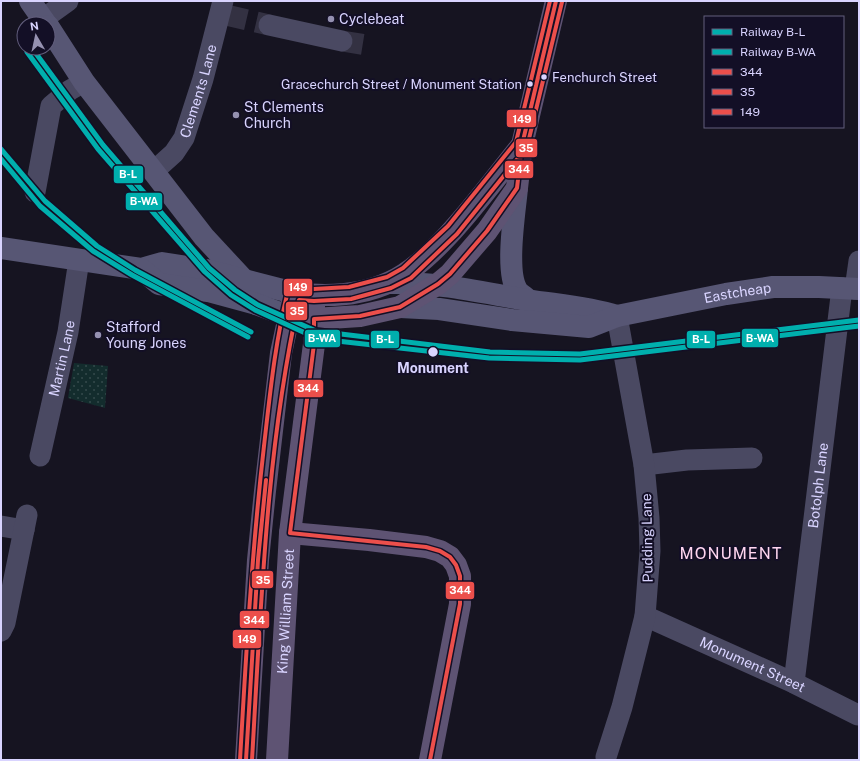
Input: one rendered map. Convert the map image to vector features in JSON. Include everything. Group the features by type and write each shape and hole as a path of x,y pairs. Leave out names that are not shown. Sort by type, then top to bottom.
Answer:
{"main road":[{"path":"314,319 378,314 400,307 438,284 450,274 487,231 517,188 522,145 556,1"},
{"path":"246,760 258,560 280,353 288,316 304,294 350,293 389,283 407,273 446,236 522,145"},
{"name":"King William Street","path":"277,760 290,533 314,344 314,319 304,294"},
{"path":"290,533 426,547 440,551 450,557 456,564 460,576 460,604 430,760"}],"street":[{"path":"30,1 41,16"},
{"path":"53,16 68,1"},
{"name":"Clements Lane","path":"154,171 174,153 184,138 223,10"},
{"path":"270,25 342,41"},
{"path":"56,39 84,82 204,237 243,279 256,304"},
{"path":"35,192 51,106 70,90 84,82"},
{"path":"517,188 511,255 512,274 516,289 528,300"},
{"path":"1,248 141,269 162,263 206,270 304,294"},
{"name":"Martin Lane","path":"40,456 68,332 79,260"},
{"name":"Botolph Lane","path":"794,682 852,289 859,261"},
{"path":"141,269 159,284 208,291 256,304 288,316 314,319"},
{"name":"Eastcheap","path":"389,283 438,284 528,300 589,308 617,316"},
{"name":"Eastcheap","path":"400,307 439,309 505,319 589,327 617,316 726,294 773,287 852,289"},
{"name":"Pudding Lane","path":"606,757 622,707 645,616 650,551 649,518 644,465 617,316"},
{"path":"644,465 687,460 752,458"},
{"path":"1,526 25,522 3,627"},
{"name":"Monument Street","path":"645,616 794,682 858,715"}],"green space":[{"path":"74,363 108,366 105,408 68,398"}],"tunnel":[{"path":"226,15 269,25"},
{"path":"342,41 367,45"}],"rail line":[{"name":"B-WA","path":"30,56 98,149 205,272 231,295 255,310 314,337 337,341 489,358 580,360 859,326"},
{"name":"B-L","path":"38,56 103,145 209,268 235,290 258,305 316,331 490,352 580,354 859,320"},
{"name":"B-L","path":"1,149 45,201 97,246 135,270 251,332"},
{"name":"B-WA","path":"1,159 40,206 93,251 132,275 248,337"}],"transit line":[{"name":"149","path":"240,760 256,524 273,368 283,310 288,291 293,287 314,289 349,287 387,277 403,268 448,226 516,142 550,1"},
{"name":"344","path":"430,760 460,604 460,576 456,565 450,557 440,551 426,547 290,533 314,344 314,319 360,316 400,307 438,284 450,274 487,231 517,188 522,145 556,1"},
{"name":"35","path":"252,760 266,528 279,413 299,300 314,301 351,299 391,288 411,278 457,234 527,147 562,2"},
{"name":"344","path":"246,760 258,560 266,480"}],"place":[{"name":"Cyclebeat","path":"331,19"},
{"name":"Fenchurch Street","path":"544,77"},
{"name":"Gracechurch Street / Monument Station","path":"530,84"},
{"name":"St Clements Church","path":"236,115"},
{"name":"Stafford Young Jones","path":"98,335"},
{"name":"Monument","path":"433,352"}],"district":[{"name":"MONUMENT","path":"731,553"}]}
